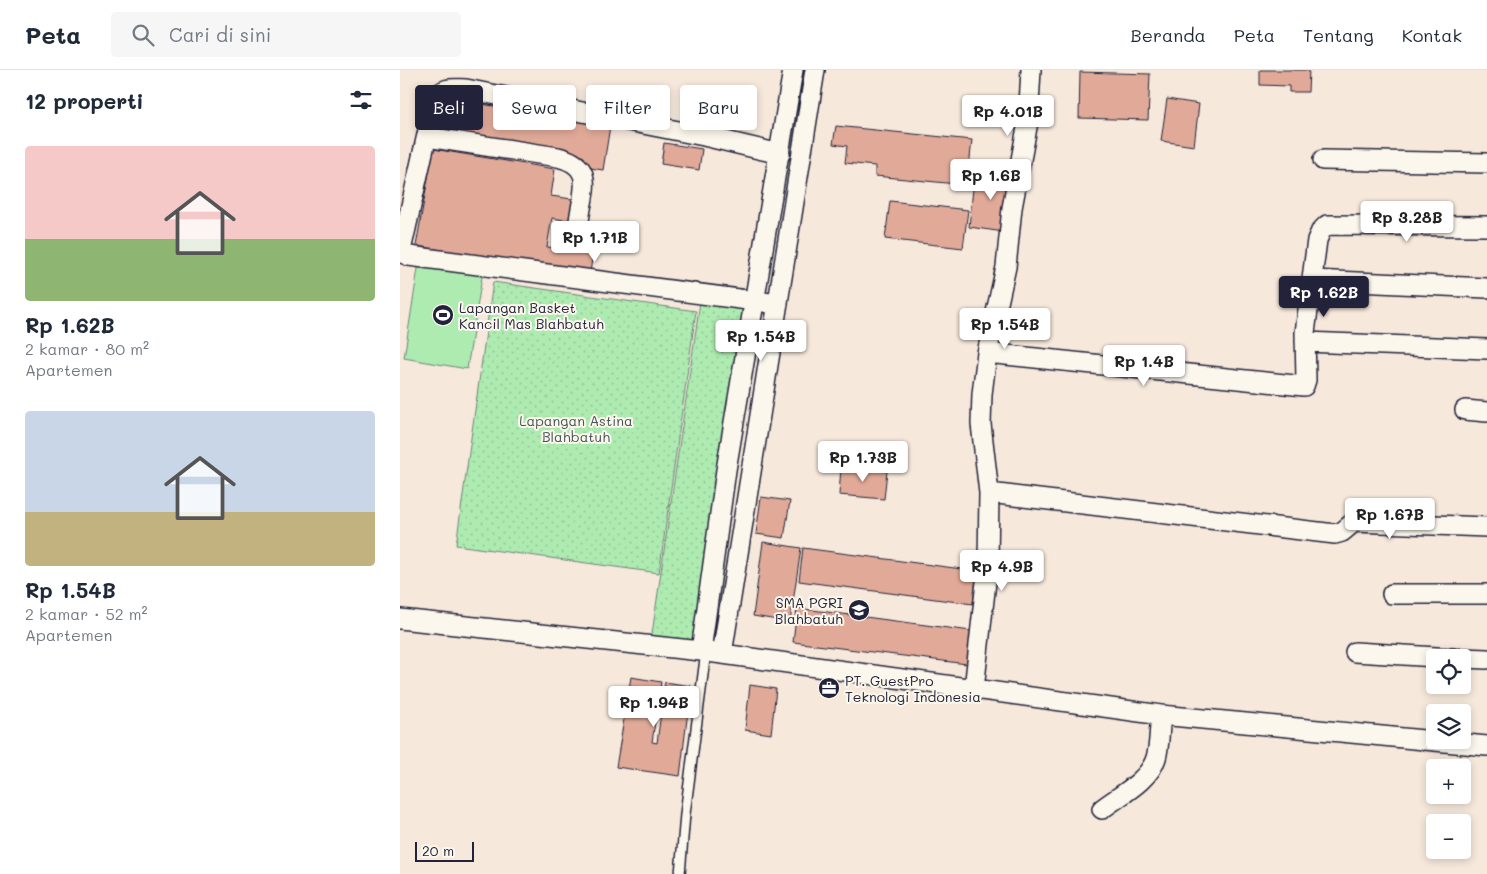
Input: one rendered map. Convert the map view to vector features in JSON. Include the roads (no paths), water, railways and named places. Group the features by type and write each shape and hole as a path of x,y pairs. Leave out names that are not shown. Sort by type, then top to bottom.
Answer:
{"street":[{"path":"710,652 726,470 793,70"},
{"path":"710,652 778,304 815,70"},
{"path":"974,689 988,564 989,494 981,424 987,353 1006,267 1012,208 1028,122 1031,70"},
{"path":"778,304 408,256 402,253 402,246 435,99 440,92 446,89 466,89 677,130 780,154"},
{"path":"427,137 558,157 577,164 583,170 584,183 579,221"},
{"path":"1323,160 1487,163"},
{"path":"987,353 1304,386 1306,380 1304,342 1318,235 1327,225 1487,226"},
{"path":"1313,280 1487,288"},
{"path":"1304,342 1487,349"},
{"path":"1465,410 1487,412"},
{"path":"989,494 1336,534 1342,532 1354,522 1487,527"},
{"path":"1392,594 1487,594"},
{"path":"400,619 710,652 1161,714 1487,746"},
{"path":"1355,652 1426,656"},
{"path":"1471,659 1487,660"},
{"path":"1102,809 1143,779 1152,768 1156,757 1161,714"}],"lane":[{"path":"680,874 685,814 710,652"}],"place":[{"name":"Lapangan Basket Kancil Mas Blahbatuh","path":"443,315"},
{"name":"SMA PGRI Blahbatuh","path":"859,610"},
{"name":"PT. GuestPro Teknologi Indonesia","path":"829,688"}],"park label":[{"name":"Lapangan Astina Blahbatuh","path":"576,428"}]}
